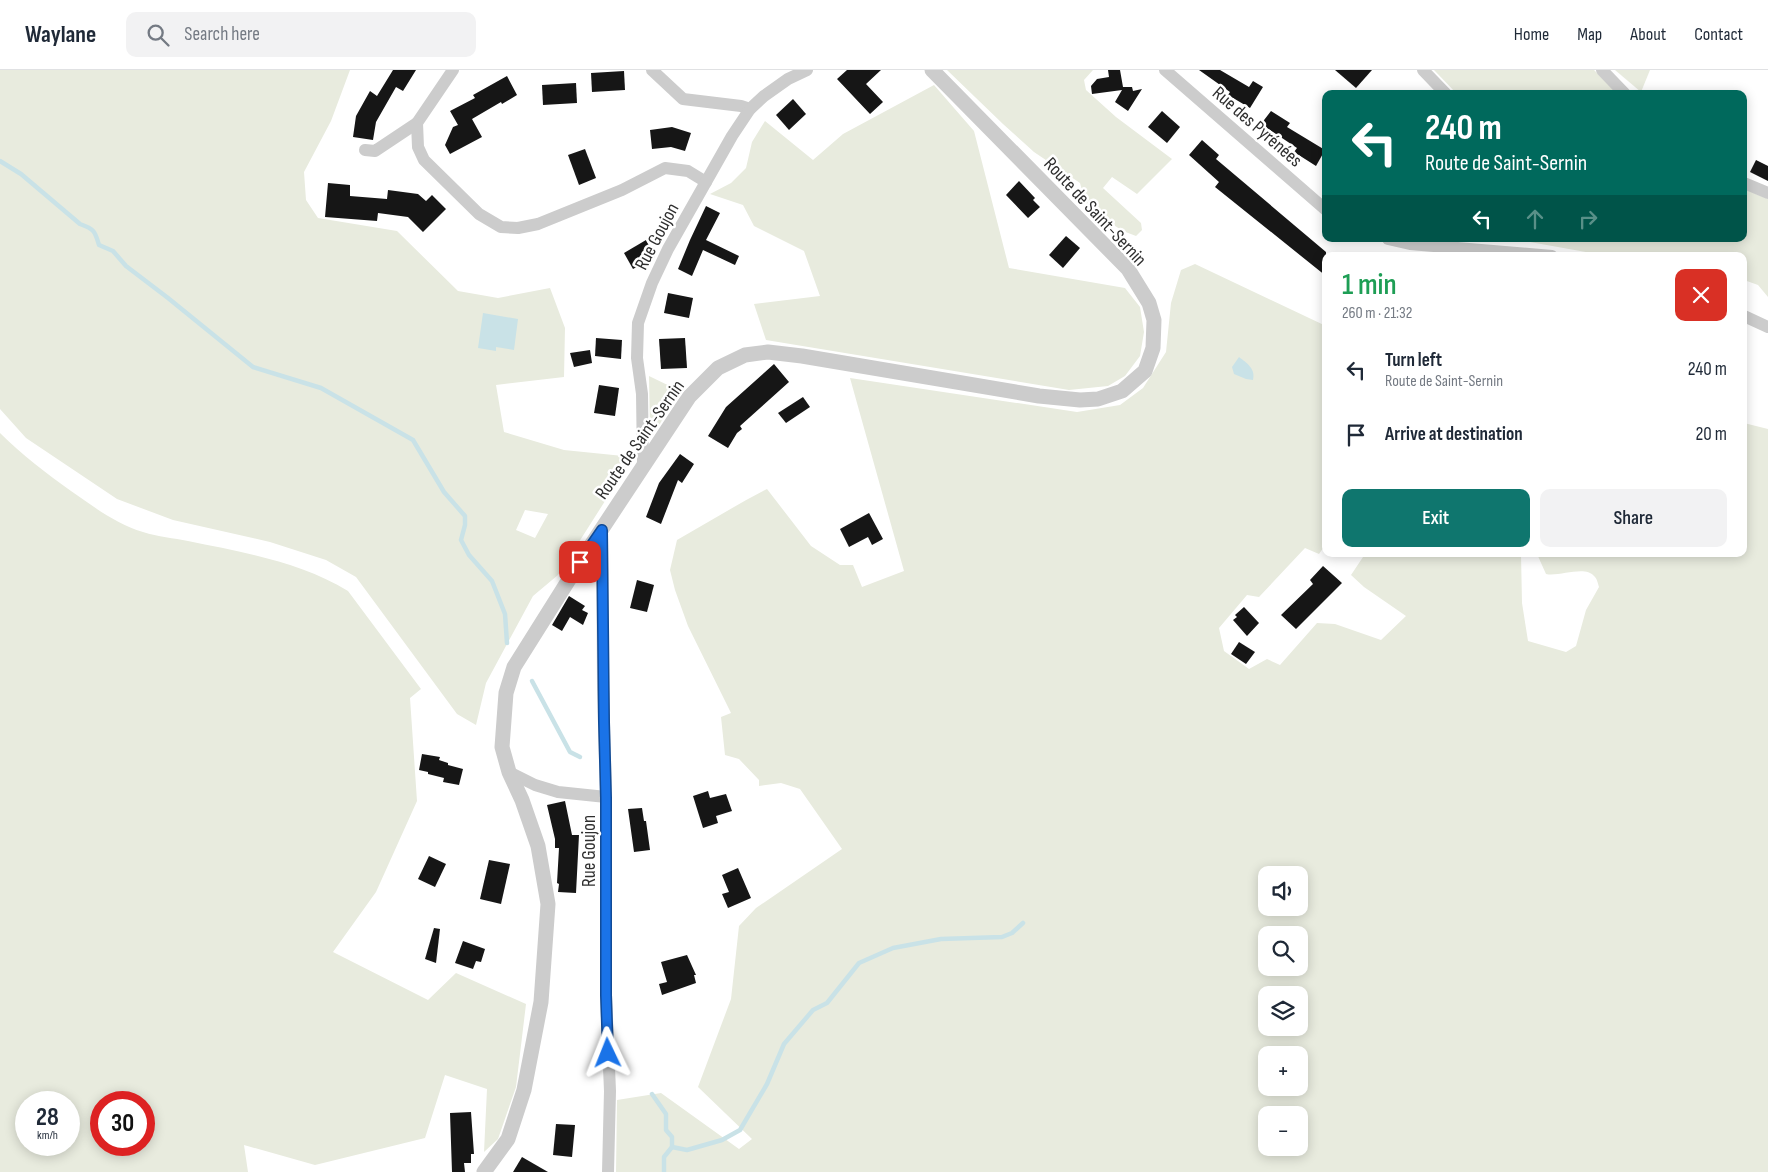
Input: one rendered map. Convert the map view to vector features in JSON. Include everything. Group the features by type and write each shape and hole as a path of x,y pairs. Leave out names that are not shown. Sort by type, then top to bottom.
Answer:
{"street":[{"path":"366,150 375,151 417,123 453,70"},
{"path":"652,70 683,99 741,106 750,109"},
{"name":"Rue Goujon","path":"643,464 642,394 637,358 638,323 652,283 668,249 732,136 750,109 764,96 788,79 808,70"},
{"name":"Route de Saint-Sernin","path":"484,1172 508,1139 524,1090 541,1002 548,904 538,846 522,800 509,772 502,747 506,693 514,667 643,464 689,397 718,368 745,355 768,352 802,356 1039,396 1080,400 1098,399 1122,391 1144,371 1153,348 1154,320 1150,303 1128,269 932,70"},
{"name":"Rue des Pyrénées","path":"1165,70 1322,207"},
{"path":"1423,70 1442,90"},
{"path":"1602,70 1621,90"},
{"path":"417,123 418,147 424,160 479,214 500,228 518,228 538,224 622,190 665,168 688,171 706,182"},
{"path":"1747,184 1768,193"},
{"path":"1401,242 1410,244 1438,242 1519,252"},
{"path":"1747,317 1768,327"},
{"name":"Rue Goujon","path":"602,530 606,798 606,995 610,1091 608,1172"},
{"path":"509,772 535,785 558,792 606,798"}],"shaded area":[{"path":"0,70 350,70 331,121 304,172 306,200 318,218 397,231 458,291 498,298 550,288 565,328 564,377 496,385 504,432 564,450 633,457 558,575 533,596 486,683 476,725 457,714 356,577 326,560 270,542 173,520 117,499 26,438 0,409","holes":["525,510 548,514 535,538 516,530"]},
{"path":"947,70 1093,70 1084,80 1086,90 1116,117 1172,159 1137,194 1112,177 1103,188 1141,223 1142,230 1136,236 1123,231 1087,208 1080,183 1034,152"},
{"path":"1434,70 1594,70 1614,90 1453,90"},
{"path":"1615,70 1650,70 1642,90 1639,90"},
{"path":"934,85 974,131 1009,268 1125,288 1140,307 1144,332 1140,356 1125,376 1108,386 1069,390 766,340 754,304 820,296 804,251 754,226 743,205 710,194 731,183 746,168 752,142 765,121 813,160 843,134"},
{"path":"1747,190 1768,199 1768,297 1758,285 1747,281 1747,252 1586,252 1530,242 1747,242"},
{"path":"1195,264 1322,324 1322,550 1319,554 1305,548 1259,597 1247,595 1219,628 1224,651 1249,669 1267,659 1280,665 1317,623 1335,624 1381,640 1406,616 1364,587 1351,575 1363,557 1521,557 1522,603 1528,641 1566,652 1576,646 1586,610 1599,587 1598,583 1594,576 1585,571 1546,574 1538,557 1747,557 1747,424 1768,429 1768,1172 616,1172 617,1100 661,1093 739,1149 752,1139 698,1087 731,999 739,926 756,908 842,849 800,789 781,783 759,786 759,780 739,759 725,755 721,717 731,713 688,626 675,590 670,570 677,540 767,489 811,546 840,565 853,565 862,587 904,571 850,378 1077,412 1120,405 1143,388 1166,352 1171,303 1181,270"},
{"path":"649,376 680,391 653,435 650,431"},
{"path":"0,433 52,477 114,520 133,529 271,559 311,572 348,591 421,689 410,698 417,801 376,892 333,952 428,1000 456,973 526,1004 516,1087 498,1139 484,1152 487,1089 445,1075 425,1138 315,1165 244,1145 248,1172 0,1172"}],"water":[{"path":"483,313 518,319 514,350 496,347 496,351 478,348"},
{"path":"1239,357 1252,369 1253,380 1234,374 1232,367"}],"building":[{"path":"393,70 416,70 403,91 396,87 376,122 373,140 353,137 356,116 370,91 377,96"},
{"path":"847,70 881,70 866,84 883,102 870,114 837,79"},
{"path":"1108,70 1120,70 1123,87 1132,87 1133,91 1142,89 1128,111 1115,102 1122,90 1092,94 1091,86 1097,79 1109,77"},
{"path":"1199,70 1220,70 1249,87 1253,81 1263,87 1250,108 1228,95 1230,92"},
{"path":"1335,70 1372,70 1356,88"},
{"path":"624,71 625,90 592,92 591,73"},
{"path":"507,76 517,95 472,119 482,137 450,154 445,145 453,127 458,125 450,111 475,98 473,95"},
{"path":"576,83 577,103 543,105 542,85"},
{"path":"793,99 806,114 789,130 776,115"},
{"path":"1162,111 1180,127 1167,143 1148,127"},
{"path":"1271,111 1290,123 1287,127 1322,148 1322,155 1316,166 1294,152 1297,148 1261,124"},
{"path":"672,127 691,133 685,151 671,147 652,149 650,130"},
{"path":"1202,140 1219,155 1216,159 1326,252 1322,252 1322,273 1215,187 1219,182 1189,155"},
{"path":"585,149 596,178 579,185 568,155"},
{"path":"1756,160 1768,166 1768,181 1750,172"},
{"path":"1019,181 1035,198 1033,200 1040,207 1028,218 1006,195"},
{"path":"328,183 350,185 350,196 387,199 388,190 418,194 426,201 432,195 446,209 423,232 408,217 378,213 377,221 325,217"},
{"path":"706,206 720,213 706,240 739,256 735,265 703,250 692,276 678,269"},
{"path":"1066,236 1080,248 1063,268 1049,255"},
{"path":"646,240 655,257 633,269 624,253"},
{"path":"668,293 693,298 689,318 664,313"},
{"path":"596,338 622,340 621,359 595,356"},
{"path":"685,338 687,368 661,369 659,339"},
{"path":"590,350 592,363 574,367 570,353"},
{"path":"774,364 789,382 740,426 742,429 737,433 728,448 708,436 726,407"},
{"path":"599,385 619,388 615,416 594,413"},
{"path":"803,397 810,407 786,423 778,413"},
{"path":"680,454 694,464 682,483 678,480 661,524 646,517 659,483"},
{"path":"869,513 883,539 872,545 868,537 849,547 840,529"},
{"path":"1323,566 1342,583 1296,629 1281,615 1313,584 1310,580"},
{"path":"637,580 654,585 647,612 630,608"},
{"path":"569,596 585,606 582,610 588,613 583,625 570,617 562,631 552,625"},
{"path":"1244,607 1259,623 1247,636 1233,620 1237,617 1235,615"},
{"path":"1239,642 1255,652 1246,664 1231,654"},
{"path":"422,754 440,757 439,760 448,763 448,765 463,769 459,785 443,782 444,778 419,770"},
{"path":"708,791 710,798 726,794 732,811 716,816 718,823 703,828 693,796"},
{"path":"565,801 572,835 579,835 576,893 558,892 559,848 555,848 555,839 547,805"},
{"path":"642,808 650,850 634,852 628,809"},
{"path":"429,856 446,864 435,887 418,879"},
{"path":"489,860 510,864 501,904 480,899"},
{"path":"738,868 751,898 728,908 722,894 729,892 722,875"},
{"path":"434,928 440,929 436,963 425,959"},
{"path":"463,941 485,949 481,962 476,961 473,969 455,963"},
{"path":"687,955 696,975 694,975 696,983 662,995 659,984 667,982 661,962"},
{"path":"471,1112 474,1154 471,1154 471,1163 464,1163 465,1172 452,1172 450,1113"},
{"path":"556,1124 575,1125 572,1157 553,1155"},
{"path":"522,1157 548,1172 513,1172"}],"waterway":[{"path":"0,161 21,174 80,224 91,229 99,245 113,251 126,266 253,367 321,388 413,440 444,492 465,516 461,540 469,555 492,581 505,614 507,643"},
{"path":"532,681 570,752 580,757"},
{"path":"672,1147 687,1150 722,1140 740,1130 767,1084 784,1044 813,1010 827,1003 859,963 893,948 941,939 1002,937 1012,933 1023,923"},
{"path":"652,1094 666,1114 666,1130 672,1137 672,1147 664,1157 664,1172"}],"route":[{"path":"580,562 602,530 608,1053"}]}
